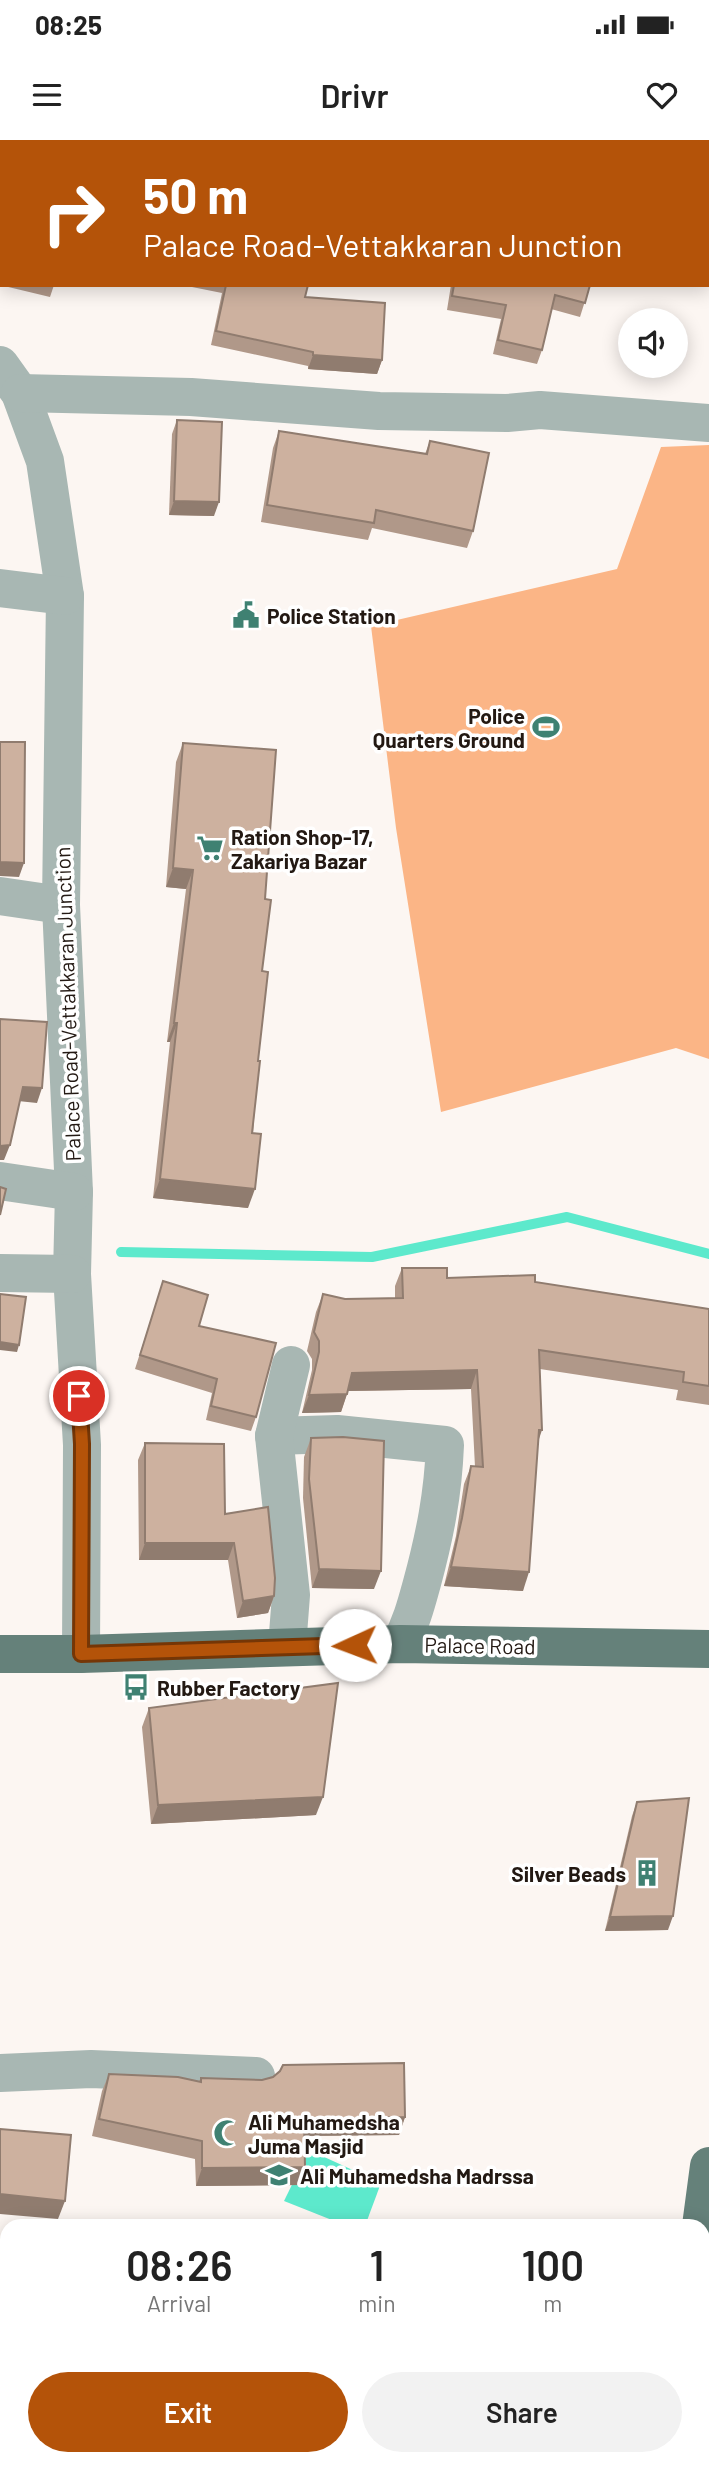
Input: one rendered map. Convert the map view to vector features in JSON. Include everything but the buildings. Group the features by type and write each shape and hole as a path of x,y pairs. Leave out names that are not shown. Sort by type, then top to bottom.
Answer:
{"main road":[{"name":"Palace Road","path":"0,1654 400,1644 709,1649"},
{"path":"702,2219 709,2166"}],"street":[{"path":"10,379 191,397 379,411 507,413 540,410 709,423"},
{"name":"Palace Road-Vettakkaran Junction","path":"10,379 45,461 65,596 61,905 74,1192 72,1274 82,1444 81,1654"},
{"path":"0,587 65,596"},
{"path":"0,896 61,905"},
{"path":"0,1181 74,1192"},
{"path":"0,1273 72,1274"},
{"path":"287,1647 291,1595 274,1436 291,1365"},
{"path":"274,1436 337,1434 445,1444 443,1491 431,1551 410,1626 400,1644"},
{"path":"0,2073 91,2069 256,2076"}],"shaded area":[{"name":"Police Quarters Ground","path":"709,445 709,1059 676,1048 441,1112 396,828 371,626 617,569 661,447"},
{"path":"309,2150 381,2183 368,2219 329,2219 284,2201"}],"waterway":[{"path":"121,1252 372,1257 567,1217 709,1254"}],"place":[{"name":"Police Station","path":"246,615"},
{"name":"Police Quarters Ground","path":"546,727"},
{"name":"Ration Shop-17, Zakariya Bazar","path":"210,848"},
{"name":"Rubber Factory","path":"136,1687"},
{"name":"Silver Beads","path":"647,1873"},
{"name":"Ali Muhamedsha Juma Masjid","path":"227,2133"},
{"name":"Ali Muhamedsha Madrssa","path":"279,2175"}],"route":[{"path":"79,1396 82,1444 81,1654 355,1645"}]}
